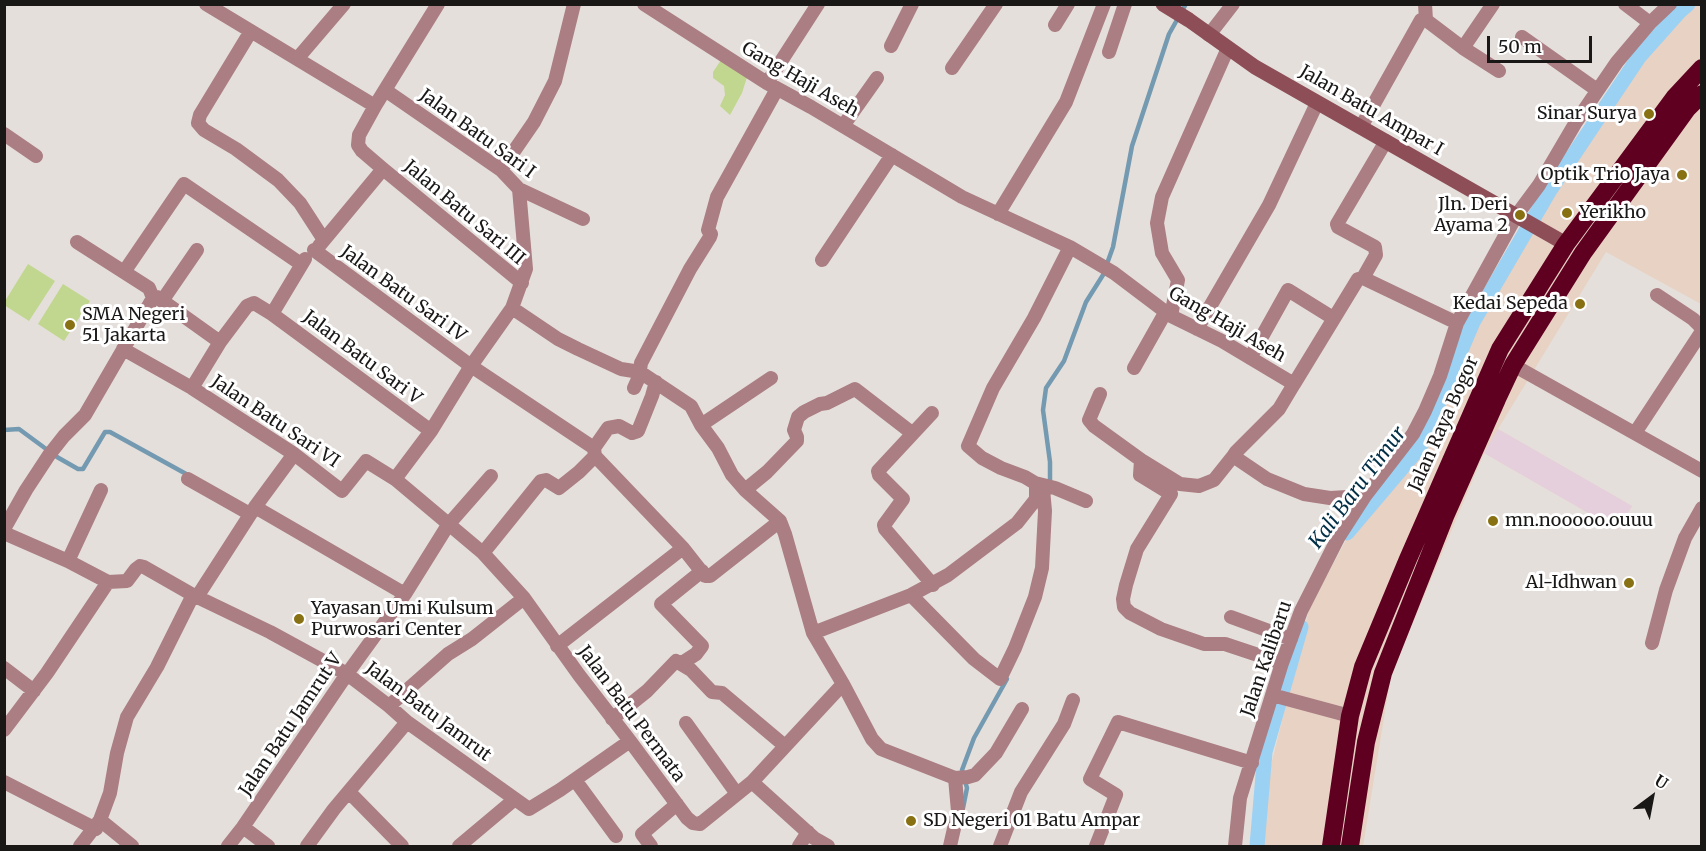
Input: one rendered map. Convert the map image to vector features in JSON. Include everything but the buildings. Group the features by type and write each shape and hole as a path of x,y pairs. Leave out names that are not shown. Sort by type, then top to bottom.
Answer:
{"highway":[{"name":"Jalan Raya Bogor","path":"1331,846 1350,716 1363,667 1500,349 1566,244 1674,98 1701,68"},
{"name":"Jalan Raya Bogor","path":"1350,846 1366,742 1383,673 1446,514 1513,365 1583,253 1687,109 1701,94"}],"street":[{"path":"206,4 375,106 438,4"},
{"path":"297,59 344,4"},
{"path":"501,170 534,122 555,81 574,4"},
{"name":"Gang Haji Aseh","path":"644,4 772,86 962,197 1070,247 1114,273 1168,314 1222,341 1294,384 1327,333 1333,318 1355,283 1363,278 1376,255 1375,248 1338,227 1337,224 1386,141"},
{"path":"638,379 641,363 690,268 710,237 708,230 717,197 772,86 818,4"},
{"path":"891,46 912,4"},
{"path":"952,68 996,4"},
{"path":"1055,25 1068,4"},
{"path":"998,214 1066,102 1104,4"},
{"path":"1109,52 1125,4"},
{"path":"1209,35 1233,4"},
{"path":"1425,4 1426,20"},
{"path":"1463,48 1493,4"},
{"path":"1625,4 1650,22"},
{"name":"Jalan Kalibaru","path":"1235,846 1240,798 1280,697 1282,663 1290,639 1301,611 1338,538 1365,496 1413,434 1440,376 1457,323 1517,217 1539,185 1575,122 1617,62 1650,22 1670,4"},
{"name":"Jalan Batu Ampar I","path":"1165,6 1189,20 1255,67 1566,244"},
{"path":"1361,127 1421,20 1426,20 1499,71"},
{"path":"251,31 200,115 198,123 204,130 236,149 278,180 300,203 324,240"},
{"path":"1522,37 1597,90"},
{"path":"1134,369 1168,314 1178,280 1162,253 1157,223 1162,198 1228,48"},
{"path":"843,126 877,78"},
{"name":"Jalan Batu Sari I","path":"385,90 501,170 519,189 583,219"},
{"path":"1197,329 1269,205 1317,103"},
{"name":"Jalan Batu Sari III","path":"375,106 359,135 358,145 362,151 522,284"},
{"path":"4,134 36,156"},
{"path":"822,260 892,155"},
{"path":"272,314 301,264 383,169"},
{"path":"124,272 184,184 301,264"},
{"path":"395,479 431,431 471,366 512,308 526,269 519,189"},
{"path":"77,242 149,288 158,299 220,342 192,388"},
{"path":"1070,247 1044,300 993,388 968,446 982,458 1038,484 1055,488 1086,501"},
{"path":"4,730 34,691 108,582 4,531 26,490 50,453 86,415 123,349 158,299 197,250"},
{"name":"Jalan Batu Sari IV","path":"314,250 471,366 594,452 702,571"},
{"path":"1363,278 1457,323"},
{"path":"1250,358 1288,290 1333,318"},
{"path":"1635,434 1701,329 1693,319 1658,295"},
{"name":"Jalan Batu Sari V","path":"220,342 252,302 272,314 431,431"},
{"path":"512,308 568,344 690,406 718,448 732,475 745,490 780,521 813,633 872,739 881,749 961,777 975,775 996,753 1022,709"},
{"name":"Jalan Batu Sari VI","path":"123,349 192,388 294,454 343,491 366,461 395,479"},
{"path":"1513,365 1701,471"},
{"path":"701,425 771,378"},
{"path":"1100,394 1089,420 1108,437 1180,484 1199,486 1214,480 1234,455 1279,409 1294,384"},
{"path":"483,553 540,482 546,480 559,488 579,472 608,428 619,426 636,433 654,388"},
{"path":"745,490 767,472 797,441 794,430 798,417 855,388 912,433"},
{"path":"932,413 878,471 879,475 903,499 884,527 933,585"},
{"path":"80,846 98,825 110,793 117,753 127,717 195,596 294,454"},
{"path":"1234,455 1239,462 1267,479 1304,494 1330,498 1365,496"},
{"path":"1141,460 1140,475 1171,494 1137,549 1126,585 1124,607 1130,613 1161,629 1204,644 1225,644 1282,663"},
{"name":"Jalan Batu Jamrut V","path":"228,846 405,594 448,525 491,476"},
{"path":"188,479 253,511 405,594"},
{"name":"Jalan Batu Permata","path":"395,479 483,553 524,598 557,646 676,804 693,823 700,824 752,782 843,684"},
{"path":"813,633 933,585 1017,523 1036,499 1038,484"},
{"path":"911,595 974,659 1000,679 1016,648 1035,597 1042,568 1045,511 1043,489 1038,484"},
{"path":"68,561 101,490"},
{"path":"1652,643 1666,590 1685,538 1701,508"},
{"path":"682,663 696,654 702,646 661,604 702,571 705,576 710,576 780,521"},
{"path":"557,646 683,548"},
{"name":"Jalan Batu Jamrut","path":"108,582 127,581 140,566 195,596 270,632 347,674 390,706 407,722 529,809 630,741"},
{"path":"390,706 448,654 472,639 524,598"},
{"path":"1231,617 1290,639"},
{"path":"612,719 647,691 676,661 682,663 712,692 723,693 785,746"},
{"path":"4,668 34,691"},
{"path":"1280,697 1350,716"},
{"path":"1000,846 1021,792 1064,724 1073,700"},
{"path":"307,846 334,809 407,722"},
{"path":"1096,846 1116,795 1090,778 1118,722 1252,763"},
{"path":"686,723 737,794"},
{"path":"950,846 958,811 961,777"},
{"path":"575,780 616,836"},
{"path":"4,782 98,825 132,846"},
{"path":"752,782 808,832 828,846"},
{"path":"349,792 402,846"},
{"path":"463,845 515,799"},
{"path":"651,846 642,834 676,804"},
{"path":"243,827 268,846"},
{"path":"799,846 808,832"}],"shaded area":[{"path":"1680,5 1701,5 1701,304 1606,252 1498,429 1632,506 1618,530 1484,453 1391,675 1363,846 1264,846 1265,790 1310,606 1362,511 1423,427 1522,224 1650,32"},
{"path":"1498,429 1632,506 1618,530 1484,453"}],"green space":[{"path":"723,57 749,71 742,93 730,115 720,106 725,95 724,86 713,78 713,72"},
{"path":"28,264 55,281 29,321 4,305"},
{"path":"63,284 90,301 64,341 38,324"}],"waterway":[{"path":"1050,485 1050,462 1043,410 1046,388 1064,361 1086,302 1103,275 1113,247 1132,146 1169,34 1186,4"},
{"name":"Kali Baru Timur","path":"1347,533 1420,447 1473,322 1550,190 1639,57 1688,4"},
{"path":"4,430 19,429 57,457 78,469 83,469 105,432 110,432 188,475"},
{"name":"Kali Baru Timur","path":"1257,846 1265,752 1301,627"},
{"path":"963,808 967,788 962,770 974,738 1007,679"}],"place":[{"name":"Sinar Surya","path":"1649,114"},
{"name":"Optik Trio Jaya","path":"1682,175"},
{"name":"Yerikho","path":"1567,213"},
{"name":"Jln. Deri Ayama 2","path":"1520,215"},
{"name":"Kedai Sepeda","path":"1580,304"},
{"name":"SMA Negeri 51 Jakarta","path":"70,325"},
{"name":"mn.nooooo.ouuu","path":"1493,521"},
{"name":"Al-Idhwan","path":"1629,583"},
{"name":"Yayasan Umi Kulsum Purwosari Center","path":"299,619"},
{"name":"SD Negeri 01 Batu Ampar","path":"911,821"}]}
